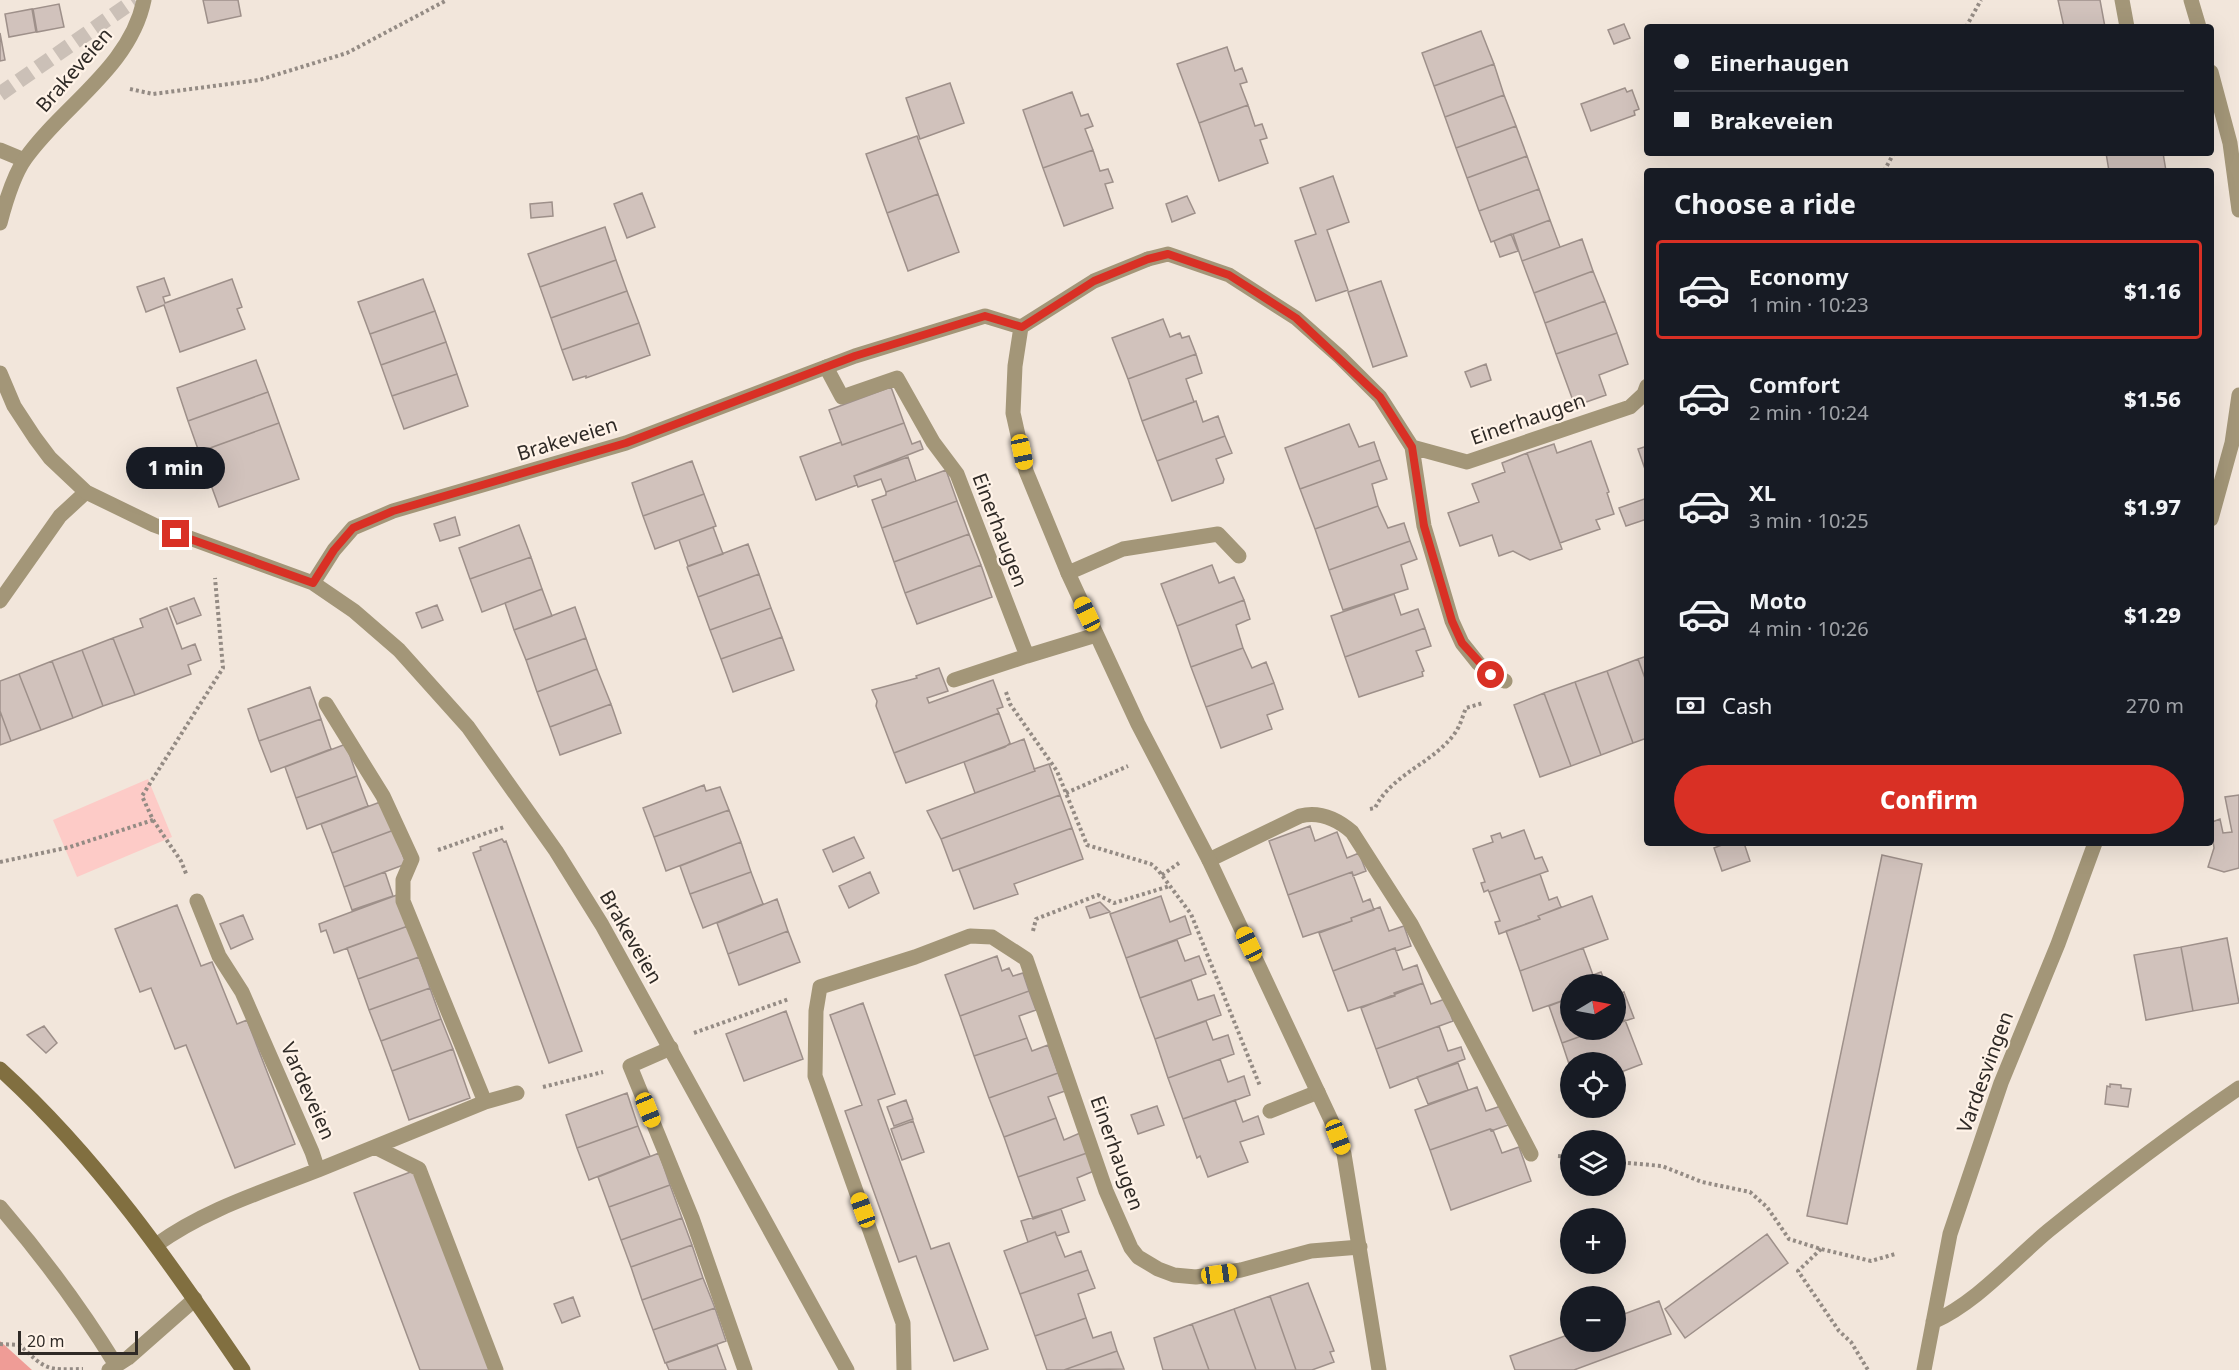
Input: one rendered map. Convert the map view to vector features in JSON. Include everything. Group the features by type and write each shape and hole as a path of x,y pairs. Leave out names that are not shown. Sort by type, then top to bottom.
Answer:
{"main road":[{"path":"0,1069 39,1104 96,1167 156,1245 243,1370"}],"street":[{"name":"Brakeveien","path":"0,223 24,160 64,114 97,81 123,48 140,19 144,0"},
{"path":"2122,0 2126,24"},
{"path":"2191,0 2198,24"},
{"path":"2214,83 2230,144 2239,210"},
{"path":"0,150 24,160"},
{"path":"1379,1370 1344,1154 1318,1092 1209,860 1096,635 1026,471 1013,412 1015,366 1022,327 1094,281 1148,259 1168,254 1229,275 1296,318 1380,397 1412,447 1424,526 1452,621 1462,643 1478,663 1491,675 1505,681"},
{"name":"Brakeveien","path":"313,583 334,550 353,528 393,511 626,443 855,356 985,316 1022,327"},
{"name":"Einerhaugen","path":"826,367 842,397 897,378 933,442 957,474 1027,656"},
{"name":"Brakeveien","path":"0,373 14,406 35,438 50,458 86,492 154,525 313,583 354,611 399,650 468,727 556,851 602,925 847,1370"},
{"name":"Einerhaugen","path":"1412,447 1467,462 1630,407 1644,394"},
{"path":"2214,508 2232,443 2239,395"},
{"path":"0,602 60,516 86,492"},
{"path":"1068,573 1123,549 1218,534 1239,556"},
{"path":"954,680 1096,635"},
{"path":"326,704 383,796 412,859 403,880 403,901 485,1102"},
{"path":"1209,860 1300,816 1311,813 1339,820 1352,832 1411,924 1531,1154"},
{"name":"Vardesvingen","path":"1924,1370 1950,1234 1994,1104 2058,944 2094,846"},
{"name":"Vardeveien","path":"156,1245 202,1216 318,1170 242,993 219,956 197,901"},
{"path":"904,1370 903,1323 815,1076 816,1011 820,987 915,957 970,936 992,937 1026,959"},
{"name":"Einerhaugen","path":"1026,959 1106,1191 1131,1248 1138,1257 1174,1275 1196,1277 1241,1270 1311,1251 1360,1247"},
{"path":"671,1048 630,1066 692,1218 745,1370"},
{"path":"1933,1322 1972,1297 2048,1232 2183,1126 2239,1088"},
{"path":"1270,1111 1318,1092"},
{"path":"318,1170 485,1102 517,1093"},
{"path":"375,1147 418,1169 496,1370"},
{"path":"0,1207 44,1258 84,1312 112,1367 128,1358 195,1299"}],"path":[{"path":"97,81 153,94 259,80 348,53 447,0"},
{"path":"1968,24 1981,0"},
{"path":"197,901 180,861 153,820 142,796 223,668 214,573 219,550"},
{"path":"996,666 1010,704 1058,771 1087,844 1151,864 1162,875 1191,915 1270,1111"},
{"path":"1329,818 1375,808 1382,794 1440,749 1457,730 1466,708 1484,703"},
{"path":"1066,793 1154,754"},
{"path":"412,859 531,817"},
{"path":"0,862 70,847 153,820"},
{"path":"1162,875 1178,864"},
{"path":"1026,959 1036,919 1098,895 1114,903 1170,886"},
{"path":"671,1048 683,1037 820,987"},
{"path":"517,1093 630,1066"},
{"path":"1626,1163 1662,1166 1702,1182 1750,1192 1767,1207 1789,1239 1838,1255 1871,1261 1895,1254"},
{"path":"1821,1249 1798,1271 1839,1331 1851,1342 1868,1370"},
{"path":"0,1344 20,1345 43,1367 63,1370 112,1367"}],"shaded area":[{"path":"148,779 172,837 77,877 53,820"},
{"path":"0,1341 32,1370 0,1370"}],"building":[{"path":"203,0 238,0 241,16 208,23"},
{"path":"2058,0 2100,0 2104,24 2063,24"},
{"path":"59,4 64,27 37,32 33,9"},
{"path":"32,9 36,32 9,37 5,14"},
{"path":"1624,24 1630,38 1614,44 1608,30"},
{"path":"1481,31 1494,64 1434,86 1422,53"},
{"path":"0,33 5,60 0,61"},
{"path":"1227,47 1235,71 1242,68 1247,82 1240,84 1248,105 1199,123 1177,64"},
{"path":"1494,64 1504,95 1445,117 1434,86"},
{"path":"950,83 964,123 920,139 906,98"},
{"path":"1625,88 1627,92 1632,90 1639,109 1634,111 1635,115 1591,131 1581,104"},
{"path":"1072,92 1081,116 1088,114 1093,126 1085,129 1093,150 1043,168 1023,110"},
{"path":"1504,95 1516,126 1456,148 1445,117"},
{"path":"1248,105 1255,126 1262,124 1267,138 1260,140 1268,163 1219,181 1199,123"},
{"path":"1516,126 1527,156 1467,178 1456,148"},
{"path":"917,136 938,194 887,213 866,154"},
{"path":"1093,150 1100,171 1108,169 1113,182 1105,184 1113,208 1064,226 1043,168"},
{"path":"1527,156 1539,189 1479,211 1467,178"},
{"path":"2106,156 2164,156 2166,168 2108,168"},
{"path":"1333,176 1349,222 1327,230 1348,290 1316,301 1295,241 1316,234 1300,188"},
{"path":"1539,189 1550,220 1491,242 1479,211"},
{"path":"642,193 655,227 627,238 614,204"},
{"path":"938,194 959,252 908,271 887,213"},
{"path":"1187,196 1195,213 1172,222 1166,204"},
{"path":"552,202 553,216 531,218 530,204"},
{"path":"1550,220 1560,247 1522,261 1513,234"},
{"path":"605,227 616,260 540,287 528,254"},
{"path":"1511,234 1518,251 1500,257 1494,241"},
{"path":"1582,239 1593,271 1534,293 1522,261"},
{"path":"616,260 627,291 551,318 540,287"},
{"path":"1593,271 1605,301 1545,323 1534,293"},
{"path":"164,278 170,295 163,297 165,303 232,279 242,307 237,309 245,329 180,352 164,305 146,312 137,287"},
{"path":"423,279 435,311 370,334 358,302"},
{"path":"1381,281 1407,356 1373,367 1348,292"},
{"path":"627,291 639,323 562,350 551,318"},
{"path":"1605,301 1617,333 1556,354 1545,323"},
{"path":"435,311 446,342 381,365 370,334"},
{"path":"1163,319 1170,337 1180,333 1182,338 1189,336 1196,354 1128,379 1112,338"},
{"path":"639,323 650,355 586,378 586,376 573,380 562,350"},
{"path":"1617,333 1628,364 1599,375 1606,395 1575,406 1556,354"},
{"path":"446,342 457,374 392,396 381,365"},
{"path":"1196,354 1202,373 1186,379 1194,402 1142,421 1128,379"},
{"path":"256,360 268,392 188,421 177,388"},
{"path":"1486,364 1491,380 1471,387 1465,372"},
{"path":"457,374 468,406 404,429 392,396"},
{"path":"891,387 904,423 842,445 829,410"},
{"path":"268,392 279,423 199,452 188,421"},
{"path":"1196,401 1203,422 1218,416 1225,436 1157,461 1142,421"},
{"path":"279,423 299,479 219,507 199,452"},
{"path":"904,423 912,444 920,441 923,449 854,476 857,485 816,500 800,457"},
{"path":"1349,424 1359,447 1374,442 1380,460 1300,489 1285,448"},
{"path":"1225,436 1232,453 1216,459 1224,479 1223,483 1172,501 1157,461"},
{"path":"1591,441 1609,492 1607,493 1614,514 1596,520 1600,529 1560,543 1527,453 1554,444 1557,453"},
{"path":"1644,447 1644,466 1638,449"},
{"path":"1527,453 1562,549 1530,560 1513,551 1499,556 1492,535 1460,546 1448,513 1479,502 1472,484 1505,472 1502,463"},
{"path":"908,457 916,481 886,492 881,479 858,487 854,476"},
{"path":"1380,460 1387,479 1372,484 1378,506 1315,529 1300,489"},
{"path":"692,461 704,494 643,516 632,483"},
{"path":"946,470 957,501 882,528 872,500 886,495 886,492"},
{"path":"704,494 716,526 655,549 643,516"},
{"path":"1644,499 1644,520 1626,526 1619,508"},
{"path":"957,501 969,534 894,562 882,528"},
{"path":"1378,506 1388,528 1404,523 1410,541 1329,570 1315,529"},
{"path":"455,517 460,535 440,541 434,524"},
{"path":"519,525 531,557 470,579 459,548"},
{"path":"713,527 723,554 688,566 679,540"},
{"path":"969,534 981,565 905,593 894,562"},
{"path":"1410,541 1417,559 1401,565 1408,589 1343,610 1329,570"},
{"path":"748,544 759,574 698,597 687,567"},
{"path":"531,557 542,589 482,612 470,579"},
{"path":"981,565 992,597 917,624 905,593"},
{"path":"1212,565 1219,583 1234,577 1244,600 1177,626 1161,584"},
{"path":"759,574 771,608 710,630 698,597"},
{"path":"542,589 552,616 514,630 505,603"},
{"path":"1394,594 1401,615 1418,609 1425,628 1345,657 1331,616"},
{"path":"194,598 201,615 177,624 170,607"},
{"path":"1244,600 1250,619 1236,625 1243,648 1191,667 1177,626"},
{"path":"437,605 443,620 422,628 416,613"},
{"path":"575,607 586,638 526,660 514,630"},
{"path":"167,608 182,649 195,644 201,660 188,665 191,674 135,695 113,638 143,627 140,619"},
{"path":"771,608 782,637 721,659 710,630"},
{"path":"1425,628 1431,646 1416,651 1424,671 1423,676 1359,697 1345,657"},
{"path":"782,637 794,670 733,692 721,659"},
{"path":"113,638 135,695 103,706 82,650"},
{"path":"586,638 597,669 537,692 526,660"},
{"path":"1243,648 1252,668 1266,662 1274,683 1206,707 1191,667"},
{"path":"82,650 103,706 73,718 52,661"},
{"path":"1644,657 1644,676 1638,659"},
{"path":"1638,659 1644,676 1644,739 1633,743 1607,671"},
{"path":"52,661 73,718 41,730 19,674"},
{"path":"939,668 948,691 927,698 929,703 993,680 1003,707 997,709 999,713 894,753 872,690 917,678 916,676"},
{"path":"597,669 611,704 550,727 537,692"},
{"path":"1607,671 1633,743 1601,755 1575,682"},
{"path":"19,674 41,730 11,741 0,711 0,681"},
{"path":"1575,682 1601,755 1571,766 1544,693"},
{"path":"1274,683 1283,709 1267,715 1272,729 1221,748 1206,707"},
{"path":"310,687 321,719 259,741 248,709"},
{"path":"1544,693 1571,766 1540,777 1514,705"},
{"path":"611,704 621,733 560,755 550,727"},
{"path":"0,711 11,741 0,745"},
{"path":"999,713 1010,743 1005,747 906,783 894,753"},
{"path":"321,719 331,749 271,772 259,741"},
{"path":"1024,739 1035,771 975,793 964,762"},
{"path":"346,744 357,776 296,798 285,767"},
{"path":"1049,764 1060,795 941,839 927,811"},
{"path":"357,776 368,806 307,829 296,798"},
{"path":"704,785 706,791 720,787 729,810 654,837 643,808"},
{"path":"1060,795 1072,828 953,871 941,839"},
{"path":"2239,795 2239,868 2224,872 2208,867 2214,848 2214,821 2220,819 2223,833 2232,832 2225,797"},
{"path":"383,801 394,830 332,853 321,824"},
{"path":"729,810 741,842 666,871 654,837"},
{"path":"1310,826 1315,841 1337,832 1347,858 1359,853 1366,871 1353,876 1352,872 1288,895 1269,841"},
{"path":"1072,828 1083,859 1014,884 1018,894 974,909 959,869"},
{"path":"394,830 406,864 344,887 332,853"},
{"path":"1524,830 1535,859 1542,857 1548,871 1484,892 1481,883 1485,882 1473,849 1493,842 1491,836 1500,833 1502,838"},
{"path":"854,837 864,858 833,872 823,850"},
{"path":"502,839 506,841 582,1051 549,1063 473,853 481,850 480,847"},
{"path":"741,842 751,872 690,894 680,866"},
{"path":"1745,846 1750,861 1722,871 1714,848"},
{"path":"1882,855 1922,864 1847,1224 1807,1216"},
{"path":"385,872 393,896 352,910 344,887"},
{"path":"751,872 763,904 703,928 690,894"},
{"path":"870,872 879,893 849,908 839,886"},
{"path":"1352,872 1363,902 1370,899 1374,910 1351,918 1352,921 1303,937 1288,895"},
{"path":"1540,874 1549,900 1557,897 1561,907 1538,916 1540,919 1499,934 1495,922 1500,921 1489,892"},
{"path":"397,895 408,926 334,953 326,930 321,932 319,924"},
{"path":"1161,896 1170,922 1185,916 1191,934 1126,958 1110,914"},
{"path":"1592,896 1608,939 1520,971 1506,931 1540,919 1538,916"},
{"path":"777,899 788,931 728,954 717,923"},
{"path":"1100,902 1110,912 1090,918 1086,907"},
{"path":"177,905 201,966 212,962 237,1024 247,1020 295,1144 235,1168 186,1045 175,1049 151,988 140,992 115,929"},
{"path":"1380,907 1389,931 1404,926 1411,946 1396,951 1395,948 1333,971 1319,933 1352,921 1351,918"},
{"path":"243,915 253,939 231,949 220,924"},
{"path":"408,926 419,957 358,979 347,948"},
{"path":"788,931 800,962 739,985 728,954"},
{"path":"2227,938 2239,1003 2193,1011 2181,947"},
{"path":"1177,940 1185,961 1199,956 1206,974 1140,998 1126,958"},
{"path":"2181,947 2193,1011 2146,1020 2134,955"},
{"path":"1395,948 1403,970 1417,965 1423,983 1394,993 1395,996 1348,1011 1333,971"},
{"path":"1583,948 1593,974 1560,974 1560,1002 1533,1011 1520,971"},
{"path":"997,956 1002,971 1009,968 1013,976 1023,973 1029,991 960,1016 945,975"},
{"path":"419,957 430,988 369,1010 358,979"},
{"path":"1191,980 1198,1000 1214,995 1221,1015 1155,1039 1140,998"},
{"path":"1423,983 1431,1004 1445,999 1453,1021 1376,1049 1361,1008"},
{"path":"430,988 441,1019 381,1041 369,1010"},
{"path":"1029,991 1036,1010 1019,1016 1027,1038 974,1056 960,1016"},
{"path":"1626,997 1634,1018 1626,1021"},
{"path":"1560,1002 1560,1037 1549,1006"},
{"path":"863,1003 895,1094 878,1100 931,1249 949,1243 988,1349 954,1361 916,1256 899,1262 845,1111 862,1105 830,1015"},
{"path":"786,1011 803,1059 744,1081 726,1034"},
{"path":"441,1019 453,1049 392,1071 381,1041"},
{"path":"1206,1021 1213,1040 1228,1035 1234,1054 1168,1078 1155,1039"},
{"path":"1626,1023 1642,1064 1626,1070 1626,1052 1565,1052 1562,1043 1570,1040 1626,1040"},
{"path":"44,1026 57,1043 46,1053 27,1035"},
{"path":"1439,1026 1448,1051 1461,1047 1465,1059 1390,1088 1376,1049"},
{"path":"1027,1038 1032,1051 1048,1045 1058,1073 989,1098 974,1056"},
{"path":"453,1049 470,1098 409,1120 392,1071"},
{"path":"1220,1059 1228,1082 1244,1076 1250,1095 1183,1119 1168,1078"},
{"path":"1458,1063 1468,1090 1428,1104 1417,1077"},
{"path":"1058,1073 1065,1091 1048,1097 1056,1118 1004,1137 989,1098"},
{"path":"2110,1084 2131,1089 2128,1107 2105,1104 2107,1086 2110,1087"},
{"path":"1477,1087 1486,1111 1501,1106 1508,1125 1430,1150 1415,1110"},
{"path":"627,1093 638,1126 577,1148 566,1115"},
{"path":"906,1100 913,1119 894,1126 887,1107"},
{"path":"1235,1100 1243,1122 1258,1116 1264,1134 1240,1142 1248,1162 1208,1177 1200,1156 1197,1158 1183,1119"},
{"path":"1157,1106 1164,1125 1138,1134 1131,1115"},
{"path":"1056,1118 1064,1140 1080,1133 1087,1153 1018,1177 1004,1137"},
{"path":"913,1121 924,1152 902,1160 891,1129"},
{"path":"638,1126 650,1156 589,1180 577,1148"},
{"path":"1490,1129 1493,1130 1502,1153 1519,1147 1531,1181 1451,1210 1430,1150"},
{"path":"659,1153 670,1185 609,1207 598,1177"},
{"path":"1087,1153 1094,1171 1077,1178 1085,1200 1033,1219 1018,1177"},
{"path":"416,1170 490,1370 420,1370 354,1193"},
{"path":"670,1185 682,1218 621,1240 609,1207"},
{"path":"1061,1209 1069,1232 1057,1236 1055,1232 1028,1242 1021,1221"},
{"path":"682,1218 692,1245 631,1267 621,1240"},
{"path":"1055,1232 1065,1257 1081,1251 1088,1270 1020,1294 1004,1251"},
{"path":"1767,1234 1788,1263 1685,1338 1665,1309"},
{"path":"692,1245 703,1278 642,1300 631,1267"},
{"path":"1088,1270 1095,1288 1078,1294 1086,1318 1035,1336 1020,1294"},
{"path":"703,1278 715,1308 653,1330 642,1300"},
{"path":"1308,1283 1334,1351 1330,1352 1334,1362 1312,1370 1296,1370 1270,1296"},
{"path":"1270,1296 1296,1370 1256,1370 1234,1309"},
{"path":"573,1297 580,1316 562,1323 554,1304"},
{"path":"1659,1301 1671,1334 1626,1351 1626,1313"},
{"path":"715,1308 726,1341 665,1363 653,1330"},
{"path":"1234,1309 1256,1370 1209,1370 1192,1324"},
{"path":"1086,1318 1093,1338 1111,1332 1117,1351 1064,1370 1047,1370 1035,1336"},
{"path":"1192,1324 1209,1370 1163,1370 1154,1338"},
{"path":"1560,1338 1560,1352 1622,1352 1574,1370 1515,1370 1510,1356"},
{"path":"717,1345 726,1370 669,1370 666,1363"},
{"path":"1117,1351 1124,1369 1064,1370"}],"tunnel":[{"path":"0,94 135,0"}],"route":[{"path":"176,534 313,583 334,550 353,528 393,511 626,443 855,356 985,316 1022,327 1094,281 1148,259 1168,254 1229,275 1296,318 1380,397 1412,447 1424,526 1452,621 1462,643 1491,675"}]}
